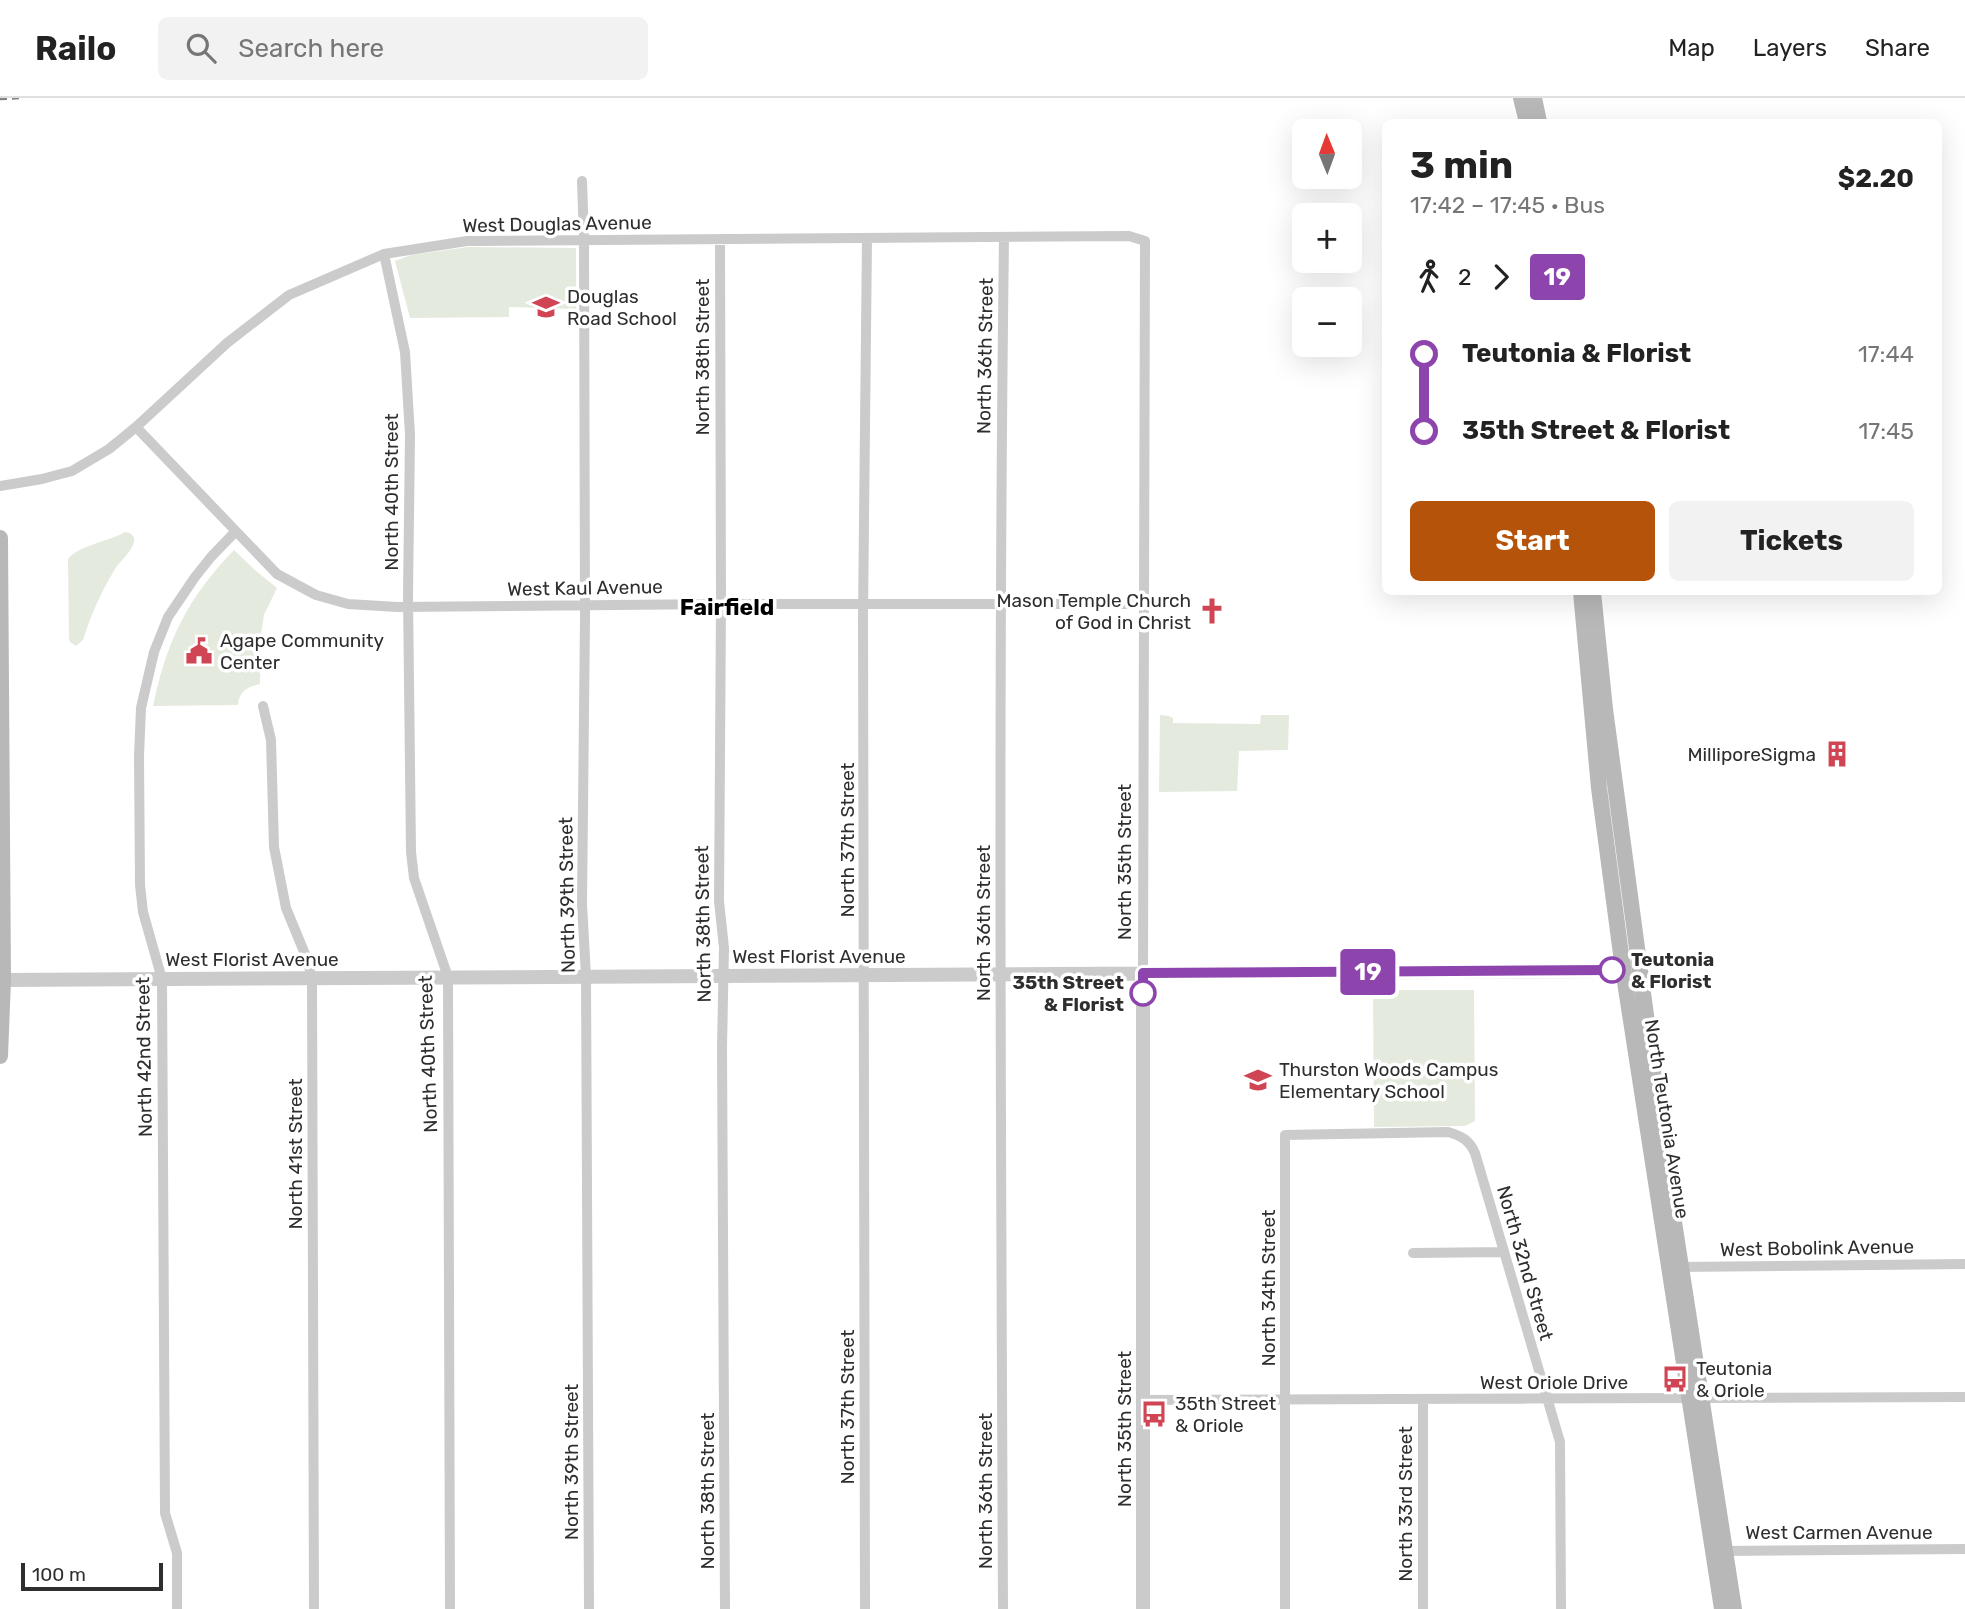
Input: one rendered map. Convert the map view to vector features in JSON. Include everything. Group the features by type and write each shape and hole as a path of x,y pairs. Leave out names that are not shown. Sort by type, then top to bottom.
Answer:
{"main road":[{"path":"1527,119 1528,100"},
{"path":"1528,100 1538,119"},
{"path":"0,538 0,1056"},
{"name":"North Teutonia Avenue","path":"1581,595 1599,788 1631,968 1719,1551 1734,1609"},
{"name":"North Teutonia Avenue","path":"1593,595 1631,968"},
{"name":"North Teutonia Avenue","path":"1719,1551 1722,1609"}],"street":[{"name":"North 39th Street","path":"582,181 585,607 582,904 586,976 589,1609"},
{"name":"West Douglas Avenue","path":"0,486 72,471 109,449 228,343 289,295 384,254 467,240 1129,236 1145,242"},
{"name":"North 37th Street","path":"865,1609 863,605 867,238"},
{"name":"North 36th Street","path":"1003,1609 1000,974 1004,238"},
{"name":"North 38th Street","path":"720,239 719,901 724,948 722,1047 725,1609"},
{"name":"North 35th Street","path":"1143,1609 1145,242"},
{"name":"North 40th Street","path":"384,254 405,352 410,435 408,607 411,852 414,878 448,977 450,1609"},
{"name":"West Kaul Avenue","path":"136,427 277,574 316,595 348,604 408,607 585,607 720,604 1145,604"},
{"name":"North 42nd Street","path":"177,1609 177,1552 166,1513 162,979 143,912 140,885 141,708 154,652 168,617 211,557 235,532"},
{"name":"North 41st Street","path":"263,706 271,740 274,847 286,908 312,978 314,1609"},
{"name":"West Florist Avenue","path":"1,980 1605,971 1631,968"},
{"name":"North 32nd Street","path":"1286,1135 1448,1132 1471,1144 1560,1442 1561,1609"},
{"name":"North 34th Street","path":"1285,1609 1286,1135"},
{"path":"1413,1253 1504,1252"},
{"name":"West Bobolink Avenue","path":"1675,1267 1965,1264"},
{"name":"West Oriole Drive","path":"1143,1400 1965,1397"},
{"name":"North 33rd Street","path":"1423,1399 1423,1609"},
{"name":"West Carmen Avenue","path":"1719,1551 1965,1549"}],"shaded area":[{"path":"468,247 576,248 576,309 509,307 509,317 410,318 395,261 411,255"},
{"path":"125,532 134,537 133,546 110,578 83,640 76,646 69,639 68,559 79,550"},
{"path":"234,550 277,588 264,615 260,684 245,690 238,705 153,706 165,661 181,622 203,586"},
{"path":"1160,715 1173,718 1173,723 1260,724 1261,715 1289,715 1288,750 1239,751 1237,791 1159,792"},
{"path":"1373,990 1474,990 1475,1121 1465,1126 1374,1127"}],"railway":[{"path":"0,99 21,98"}],"bus line":[{"name":"19","path":"1143,993 1143,973 1612,970"}],"place":[{"name":"Douglas Road School","path":"546,307"},
{"name":"Mason Temple Church of God in Christ","path":"1212,611"},
{"name":"Agape Community Center","path":"199,651"},
{"name":"MilliporeSigma","path":"1837,754"},
{"name":"Teutonia & Florist","path":"1612,970"},
{"name":"35th Street & Florist","path":"1143,993"},
{"name":"Thurston Woods Campus Elementary School","path":"1258,1080"},
{"name":"Teutonia & Oriole","path":"1675,1379"},
{"name":"35th Street & Oriole","path":"1154,1414"}],"district":[{"name":"Fairfield","path":"727,607"}]}
